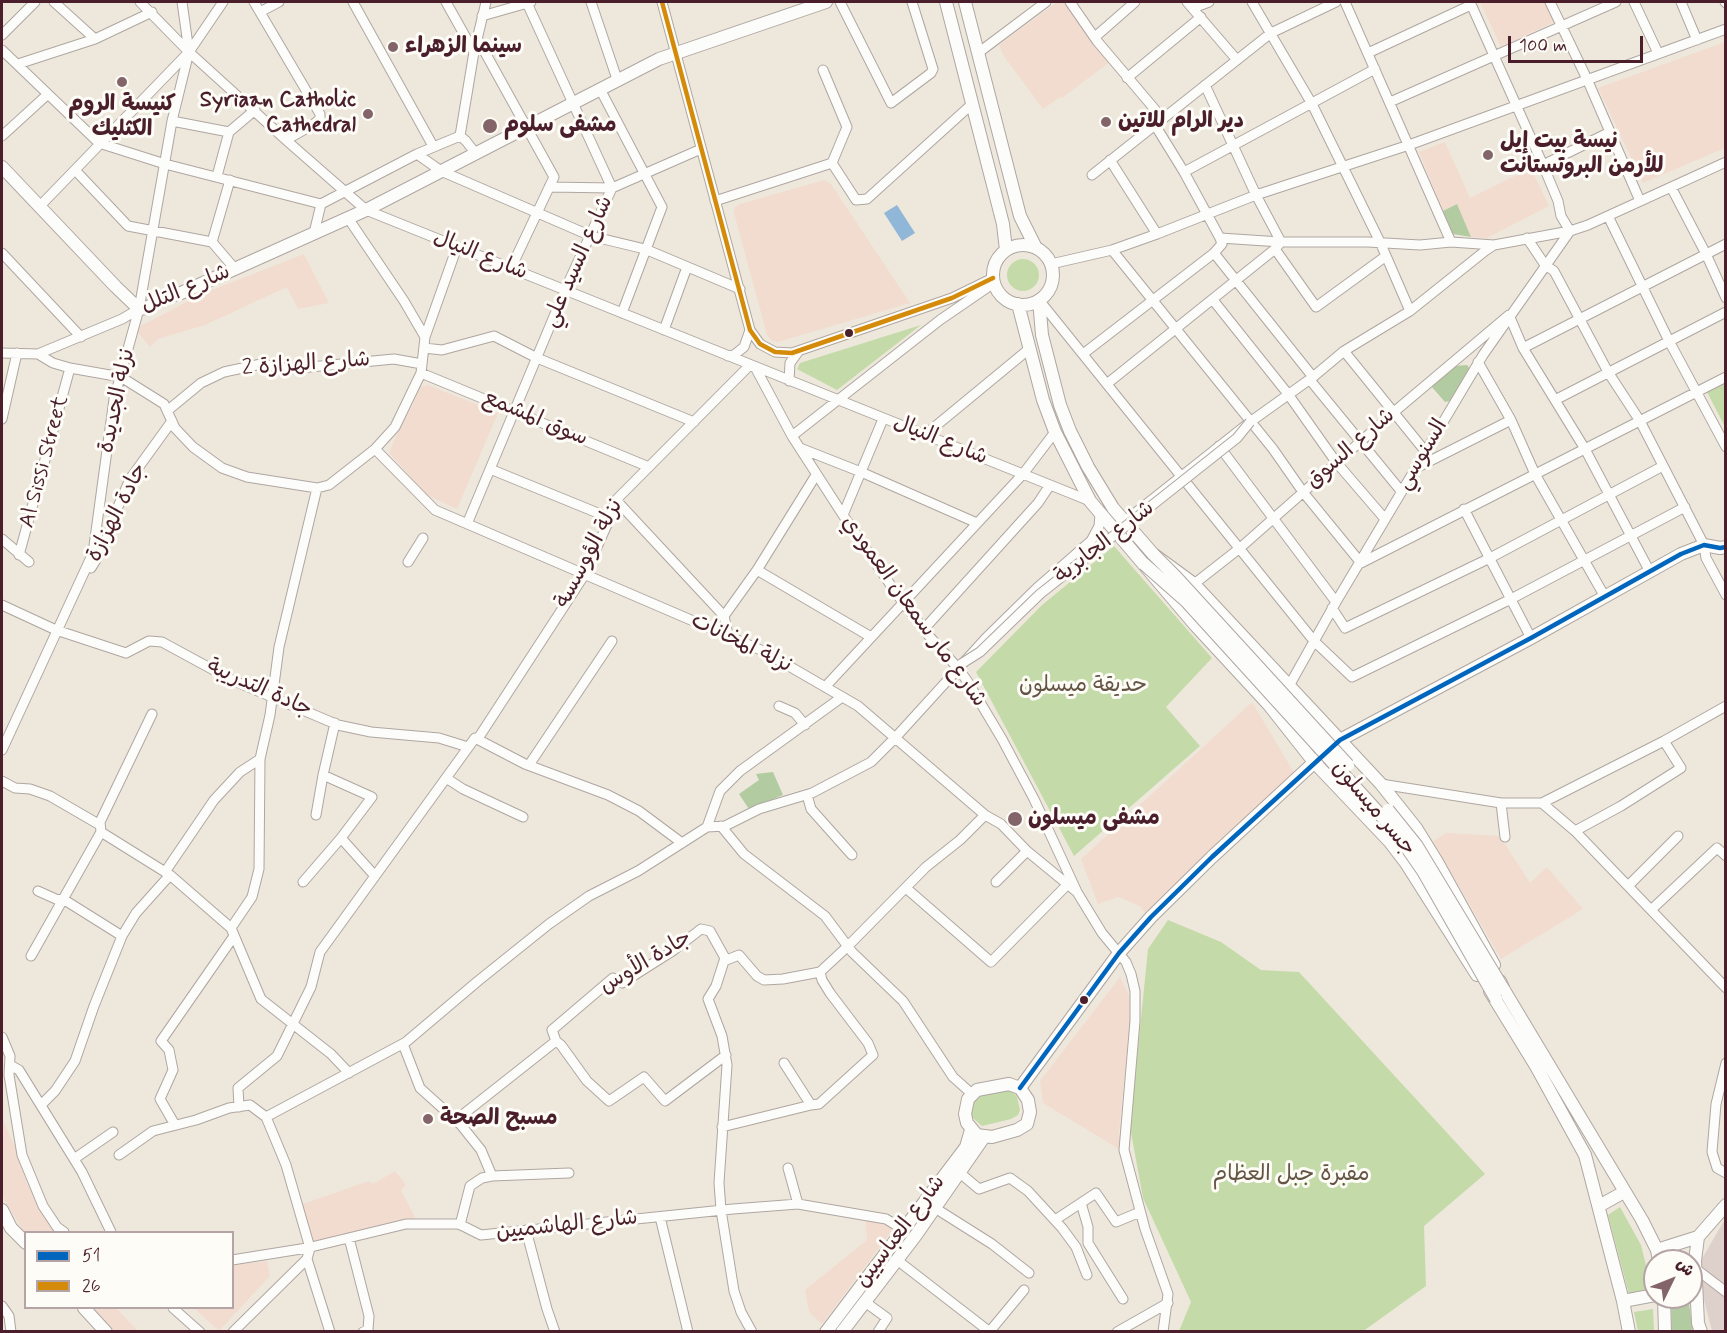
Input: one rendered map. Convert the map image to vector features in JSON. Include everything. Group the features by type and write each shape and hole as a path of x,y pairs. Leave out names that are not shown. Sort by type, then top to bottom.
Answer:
{"main road":[{"name":"شارع التلل","path":"139,309 181,293 366,210 574,104 617,79 676,51 826,2"},
{"path":"946,2 1003,224 1006,250"},
{"path":"965,2 1020,216 1036,248"},
{"path":"2,167 139,309"},
{"path":"1026,245 1036,248 1045,254 1051,264 1053,280 1050,287 1039,300 1029,304 1018,304 1003,297 994,280 997,259 1006,250 1015,246 1026,245"},
{"path":"1039,300 1042,335 1060,405 1088,466 1113,508 1153,554 1194,584 1340,740 1416,828 1437,862 1487,950 1500,994 1548,1089 1585,1155 1629,1332"},
{"path":"1018,304 1043,400 1055,432 1090,501 1196,626 1269,705 1314,762 1390,842 1406,863 1464,957 1500,994 1560,1082 1655,1249"},
{"path":"1020,1088 1119,953 1151,917 1212,857 1340,740 1682,554 1704,545 1725,547"},
{"name":"جسر ميسلون","path":"1153,554 1182,583 1402,826 1430,866 1500,994"},
{"name":"جسر ميسلون","path":"1144,564 1186,602 1396,832 1500,994"},
{"path":"1548,1089 1560,1082"},
{"path":"1009,1084 1020,1088 1028,1100 1030,1112 1027,1124 1017,1130 984,1137 972,1130 967,1123 965,1105 972,1094 983,1088 1009,1084"},
{"name":"شارع العباسيين","path":"826,1332 966,1147 972,1130"},
{"name":"شارع العباسيين","path":"842,1332 935,1208 984,1137"},
{"path":"1585,1155 1599,1148"},
{"path":"1599,1206 1624,1192"},
{"path":"1672,1249 1698,1238 1725,1207"},
{"path":"2,1210 11,1228 24,1241"},
{"path":"1697,1249 1698,1238"},
{"path":"1623,1301 1643,1298"},
{"path":"85,1309 106,1332"},
{"path":"1664,1309 1665,1332"},
{"path":"1697,1309 1701,1332"}],"street":[{"path":"2,35 35,2"},
{"path":"54,2 95,39"},
{"name":"شارع النيال","path":"140,2 189,52 343,192 366,210 1090,501"},
{"name":"نزلة الجديدة","path":"2,750 93,553 114,399 139,309 172,121 189,52 182,2"},
{"path":"39,207 189,52 223,2"},
{"path":"254,2 320,114 320,119 314,124 286,140"},
{"path":"260,12 279,2"},
{"path":"353,2 433,146"},
{"path":"446,2 474,52"},
{"path":"460,136 474,52 486,2"},
{"path":"482,16 529,2"},
{"name":"شارع السيد علي","path":"467,524 566,290 612,188 529,2"},
{"path":"591,2 617,79"},
{"path":"662,2 750,330 760,344 775,352 792,353 952,298 994,280"},
{"path":"840,2 891,103 931,73 933,69 912,2"},
{"path":"978,53 1046,2"},
{"path":"1070,2 1159,122 1222,244 1214,253 1083,354"},
{"path":"1095,36 1135,2"},
{"path":"1190,5 1209,2"},
{"path":"1252,2 1312,104 1341,167 1380,242 1410,311"},
{"path":"1092,175 1271,33 1336,2"},
{"path":"1345,2 1451,242"},
{"path":"1550,2 1587,79 1640,201"},
{"path":"1390,102 1616,2"},
{"path":"1634,2 1658,53"},
{"path":"1681,2 1696,40"},
{"path":"1368,53 1471,3 1544,165 1558,201 1561,216 1570,231"},
{"path":"1190,5 1237,60"},
{"path":"18,64 95,39 152,12"},
{"path":"1127,78 1201,17"},
{"path":"1051,264 1112,250 1256,195 1409,145 1725,29"},
{"path":"477,38 554,177 511,268"},
{"path":"2,50 99,143 165,164 321,204 433,146 460,136"},
{"path":"715,201 832,163 847,128 823,69"},
{"path":"1184,172 1376,69"},
{"path":"1205,85 1278,246 1316,307 1386,256"},
{"path":"600,89 662,207 622,313"},
{"path":"2,136 48,94"},
{"path":"832,163 856,200 867,199 972,104"},
{"path":"217,176 229,132 255,110"},
{"path":"172,121 229,132"},
{"path":"1544,165 1610,132"},
{"path":"460,136 476,154"},
{"path":"549,188 612,188 701,149"},
{"path":"417,154 441,171 591,236 645,249 740,289"},
{"path":"1110,160 1157,234"},
{"path":"1125,521 1250,422 1311,379 1344,351 1410,311 1471,260 1494,246 1570,231 1725,162"},
{"path":"75,170 128,226 212,242 235,269"},
{"path":"212,242 230,180"},
{"path":"1671,187 1706,254 1725,298"},
{"path":"314,233 321,204"},
{"path":"1608,216 1725,447"},
{"path":"348,218 425,338"},
{"name":"السنوسي","path":"1289,686 1334,605 1361,563 1478,362 1570,231"},
{"path":"1220,238 1278,246 1380,242 1420,245 1451,242 1494,246"},
{"path":"1527,238 1545,265 1554,271 1608,372 1640,421 1704,545 1706,558 1725,594"},
{"path":"1523,348 1725,244"},
{"path":"1108,383 1278,246"},
{"path":"38,354 53,363 70,368 121,377 164,404 175,428 194,447 222,468 247,477 317,488 329,485 375,449 396,427 422,368 425,338 457,247"},
{"path":"1112,250 1273,448 1303,492 1361,563 1725,377"},
{"path":"2,253 81,337"},
{"path":"1214,253 1401,491"},
{"path":"664,330 687,267"},
{"path":"792,436 948,313 994,280"},
{"path":"1039,300 1314,641 1352,677 1511,599 1685,507"},
{"path":"1213,300 1288,394 1336,462 1385,519"},
{"name":"شارع التلل","path":"2,353 38,354 122,319 139,309"},
{"path":"1555,400 1725,312"},
{"path":"1509,315 1523,348 1585,448 1650,572"},
{"name":"شارع السوق","path":"1194,584 1240,548 1336,462 1509,315"},
{"path":"728,356 734,355 744,347 750,330"},
{"path":"424,348 442,350 494,336 537,358 694,422"},
{"path":"926,435 1029,349"},
{"path":"789,381 790,363 800,350"},
{"path":"1344,351 1425,451"},
{"path":"2,419 17,353"},
{"name":"شارع الهزازة 2","path":"168,411 201,383 224,372 261,364 289,369 394,359 422,368"},
{"path":"1478,362 1511,420 1535,474 1605,597"},
{"name":"نزلة الؤوسسة","path":"239,1107 238,1088 277,1056 311,987 320,952 477,737 585,574 616,500 753,366"},
{"name":"شارع مار سمعان العمودي","path":"753,366 816,476 903,603 924,629 959,665 1018,769 1077,892 1102,933 1126,962 1135,991 1136,1021 1124,1150 1140,1212 1168,1294 1168,1303"},
{"name":"Al Sissi Street","path":"19,555 70,368"},
{"name":"سوق المشمع","path":"422,368 649,467"},
{"path":"843,515 884,418"},
{"path":"1416,468 1511,420"},
{"name":"جادة الهزازة","path":"83,573 90,568 104,547 130,479 172,421"},
{"name":"شارع الجابرية","path":"959,665 980,652 1040,594 1237,438 1250,422"},
{"path":"825,687 1023,474 1055,432"},
{"path":"1219,446 1334,605 1345,628 1490,558 1664,466"},
{"path":"800,448 977,523"},
{"name":"نزلة المخانات","path":"375,449 435,510 764,651 858,706 985,814 1000,824 1027,851 1077,892"},
{"path":"490,469 610,518"},
{"path":"724,616 757,570 816,476"},
{"path":"924,629 1038,503 1050,485"},
{"path":"175,1125 160,1099 173,1070 169,1050 160,1041 232,932 252,897 259,869 260,759 273,697 279,647 317,488"},
{"path":"616,500 724,616 728,635"},
{"path":"1464,509 1531,638"},
{"path":"266,1117 403,1044 549,924 589,896 638,871 707,827 722,826 759,809 807,795 871,762 896,738 959,665 1011,613 1091,541 1099,526 1100,515"},
{"path":"408,562 423,538"},
{"path":"2,539 29,562"},
{"path":"757,570 871,637"},
{"name":"جادة التدريبة","path":"2,605 56,630 126,653 149,641 162,642 232,680 335,723 371,732 438,738 468,747"},
{"path":"529,765 612,640"},
{"path":"707,827 720,791 740,771 842,697"},
{"path":"779,706 795,713 805,725"},
{"path":"1380,784 1501,803 1542,803 1664,741 1725,706"},
{"path":"31,956 101,828 100,822 152,714"},
{"path":"316,815 322,775 335,723"},
{"path":"477,737 529,765 608,795 639,811 682,843"},
{"path":"1575,831 1621,806 1681,768 1664,741"},
{"path":"41,1105 55,1091 75,1061 122,936 136,913 168,873 214,800 240,772 260,759"},
{"path":"303,882 342,838 372,797 322,775"},
{"path":"446,778 463,789 523,817"},
{"path":"2,781 15,788 30,789 50,796 168,873 232,932 261,999 331,1054 349,1073"},
{"path":"807,795 811,809 852,855"},
{"path":"1501,803 1505,837"},
{"path":"1542,803 1575,831 1725,988"},
{"path":"752,1332 741,1312 734,1291 721,1210 719,1183 727,1065 722,1036 708,999 716,986 724,961 739,955 757,976 764,980 820,972 985,814"},
{"path":"722,826 744,854 825,916 848,946 903,1001 953,1077 972,1094"},
{"path":"1629,886 1678,836"},
{"path":"342,838 375,876"},
{"path":"1651,910 1717,848 1725,856"},
{"path":"996,882 1027,851"},
{"path":"906,888 991,962 1067,885"},
{"path":"38,891 58,900 63,899 122,936"},
{"name":"جادة الأوس","path":"456,1120 556,1041 552,1030 612,978 622,983 674,950 701,929 710,931 725,958 724,961"},
{"path":"722,1128 819,1104 873,1055 868,1043 830,993 820,972"},
{"path":"2,1037 10,1056 9,1075 22,1155 49,1215 62,1231"},
{"path":"556,1041 587,1081 609,1101 644,1077 665,1101 726,1055"},
{"path":"403,1044 420,1088 456,1120 481,1150 492,1176"},
{"path":"784,1063 811,1105"},
{"path":"1725,1063 1716,1104 1712,1152 1717,1168 1725,1173"},
{"path":"10,1065 19,1070 74,1159 110,1231"},
{"path":"119,1155 153,1131 230,1108 250,1106 266,1117 286,1165 310,1248 307,1258 232,1332"},
{"path":"74,1159 113,1132"},
{"path":"788,1168 798,1204"},
{"path":"460,1225 471,1186 482,1178 569,1173"},
{"path":"960,1173 979,1189 1010,1178 1028,1191 1076,1247 1087,1275"},
{"path":"1054,1220 1096,1193 1116,1222 1140,1212"},
{"path":"1081,1203 1088,1227 1088,1243 1123,1299"},
{"name":"شارع الهاشميين","path":"234,1260 310,1248 406,1224 460,1225 481,1235 798,1204 886,1219 904,1230"},
{"path":"935,1208 992,1244 1029,1273"},
{"path":"660,1217 688,1332"},
{"path":"526,1230 555,1332"},
{"path":"349,1238 369,1316 368,1330 363,1332"},
{"path":"307,1258 330,1332"},
{"path":"897,1260 990,1331 1024,1290"},
{"path":"1703,1275 1725,1292"},
{"path":"865,1302 887,1318 878,1332"},
{"path":"1117,1332 1168,1303"},
{"path":"1163,1332 1168,1303"},
{"path":"2,1306 9,1316 11,1332"},
{"path":"174,1309 200,1332"}],"shaded area":[{"path":"1057,2 1066,2 1111,61 1062,98 1060,97 1043,109 1003,55 999,45"},
{"path":"1480,2 1544,2 1554,22 1501,47"},
{"path":"1725,42 1725,148 1643,183 1598,88"},
{"path":"1445,142 1470,198 1531,168 1549,206 1487,238 1471,237 1457,204 1443,211 1419,152"},
{"path":"824,180 831,184 910,303 778,342 772,341 767,335 734,213 735,207"},
{"path":"304,254 329,303 298,309 287,287 205,325 158,339 150,347 135,329 202,294"},
{"path":"428,385 498,413 457,509 427,495 389,453 420,387"},
{"path":"1252,702 1295,774 1146,914 1140,906 1118,897 1098,904 1081,859"},
{"path":"1446,833 1500,836 1530,883 1547,867 1583,909 1501,959 1433,841"},
{"path":"1120,977 1129,995 1130,1024 1119,1149 1043,1103 1040,1081"},
{"path":"2,1118 27,1184 39,1205 60,1231 24,1232 2,1196"},
{"path":"395,1171 406,1185 401,1190 416,1219 313,1243 300,1205 369,1181 373,1184"},
{"path":"865,1216 883,1219 894,1228 822,1324 809,1312 805,1290 867,1240"},
{"path":"1725,1219 1725,1331 1712,1331 1703,1296 1703,1257"},
{"path":"267,1261 270,1276 219,1331 195,1309 234,1309 234,1265"},
{"path":"92,1309 117,1309 138,1331 112,1331"}],"green space":[{"path":"1457,204 1471,237 1453,234 1443,211"},
{"path":"1023,259 1034,264 1039,275 1034,286 1023,291 1012,286 1007,275 1012,264"},
{"path":"921,325 837,390 797,369 800,363"},
{"path":"1467,365 1470,369 1450,401 1445,402 1431,386 1455,366"},
{"path":"1725,381 1725,427 1707,392"},
{"name":"حديقة ميسلون","path":"1114,546 1212,658 1166,707 1200,746 1074,856 976,672 1042,605"},
{"path":"773,772 783,795 749,809 739,794 759,780 756,774"},
{"name":"مقبرة جبل العظام","path":"1168,920 1221,942 1261,970 1299,972 1485,1174 1424,1226 1426,1286 1362,1332 1179,1331 1191,1302 1143,1198 1130,1127 1148,949"},
{"path":"1008,1089 1017,1097 1020,1110 1018,1115 982,1126 973,1118 969,1108 975,1095"},
{"path":"1620,1207 1641,1245 1643,1292 1629,1294 1608,1215"},
{"path":"1653,1309 1654,1331 1638,1331 1634,1312"},
{"path":"1671,1309 1690,1309 1693,1331 1672,1331"}],"water":[{"path":"897,205 915,233 902,241 884,213"}],"transit line":[{"name":"26","path":"662,2 750,330 760,344 775,352 792,353 952,298 993,278"},
{"name":"51","path":"1020,1088 1119,953 1151,917 1212,857 1340,740 1531,638 1681,554 1704,545 1726,547"}],"place":[{"name":"سينما الزهراء","path":"393,47"},
{"name":"كنيسة الروم الكثليك","path":"122,82"},
{"name":"Syriaan Catholic Cathedral","path":"368,114"},
{"name":"دير الرام للاتين","path":"1106,122"},
{"name":"مشفى سلوم","path":"490,126"},
{"name":"نيسة بيت إيل للأرمن البروتستانت","path":"1488,155"},
{"name":"مشفى ميسلون","path":"1015,819"},
{"name":"مسبح الصحة","path":"428,1119"}]}
